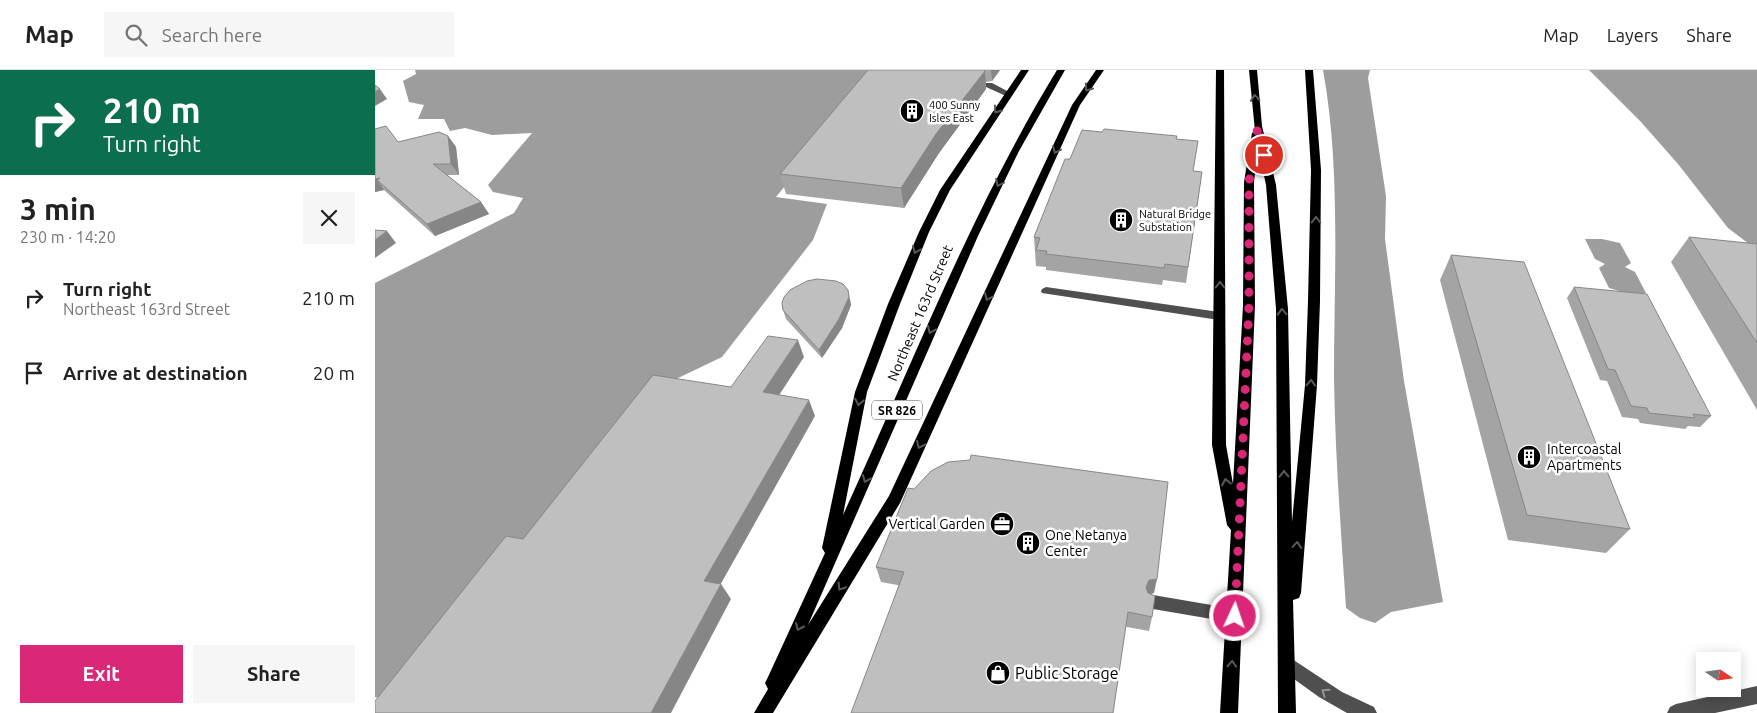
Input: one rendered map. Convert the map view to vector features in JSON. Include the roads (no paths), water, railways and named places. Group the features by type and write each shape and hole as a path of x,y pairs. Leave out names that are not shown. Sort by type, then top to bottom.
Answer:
{"main road":[{"path":"825,570 861,392 891,312 917,248 941,197 966,156 1025,70"},
{"name":"Northeast 163rd Street","path":"762,713 970,240 1008,164 1061,70"},
{"path":"762,713 895,499 1076,105 1100,70"},
{"path":"1220,70 1219,445 1238,547"},
{"path":"1253,70 1258,126 1271,185 1282,309 1287,713"},
{"path":"1286,663 1311,376 1316,170 1314,118 1309,70"},
{"path":"1229,713 1249,305 1249,182 1258,126"}],"street":[{"path":"989,85 1009,94"},
{"path":"1047,291 1219,316"},
{"path":"1153,602 1235,616"},
{"path":"1286,663 1327,695 1368,713"},
{"path":"1676,713 1757,696"}],"place":[{"name":"400 Sunny Isles East","path":"912,111"},
{"name":"Natural Bridge Substation","path":"1121,220"},
{"name":"Intercoastal Apartments","path":"1529,457"},
{"name":"Vertical Garden","path":"1002,524"},
{"name":"One Netanya Center","path":"1028,543"},
{"name":"Public Storage","path":"998,673"}]}
